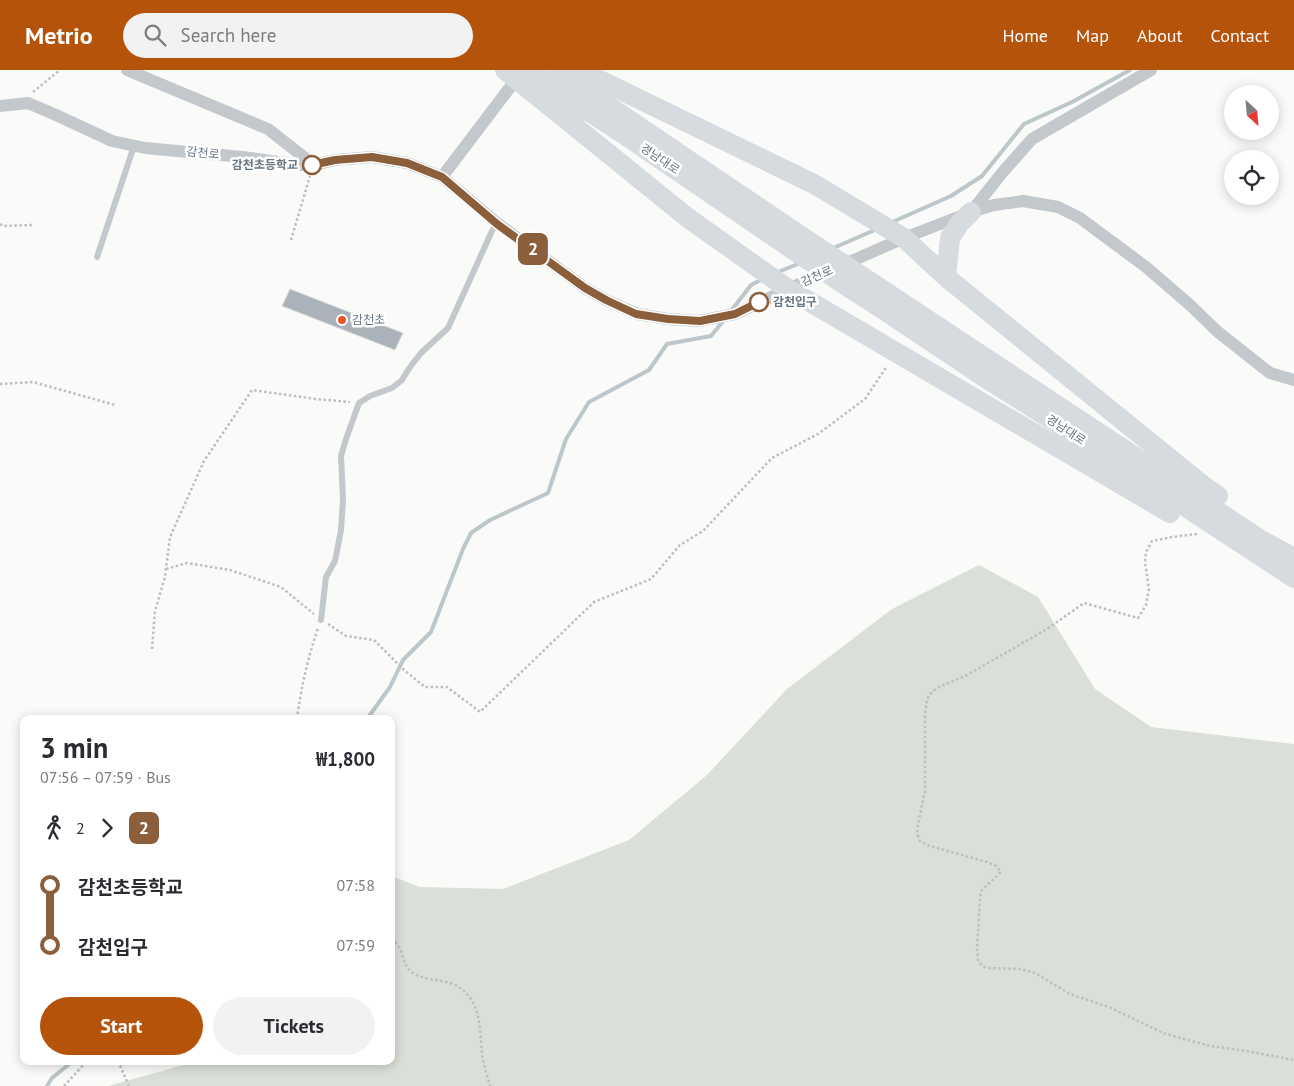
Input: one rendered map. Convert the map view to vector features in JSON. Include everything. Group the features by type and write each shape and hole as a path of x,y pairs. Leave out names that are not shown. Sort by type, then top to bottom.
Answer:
{"highway":[{"name":"경남대로","path":"525,70 552,78 622,133 802,245 857,273 1261,540 1294,558"},
{"path":"579,70 814,184 889,229 1205,487 1265,528 1294,552"},
{"path":"508,78 688,218 776,280 1205,534 1228,547 1272,564"},
{"path":"946,277 950,238 959,224 971,212"},
{"name":"경남대로","path":"802,245 839,281 1294,578"}],"street":[{"path":"126,70 268,129 314,165"},
{"path":"971,212 1032,139 1151,70"},
{"path":"442,177 508,78"},
{"name":"감천로","path":"0,106 28,103 112,141 134,146 299,165 314,165 335,160 372,157 407,163 442,177 497,224 585,288 636,314 668,319 700,321 735,314 776,280 889,229 971,212 994,205 1023,202 1058,207 1080,218 1146,267 1218,332 1270,373 1294,380"}],"lane":[{"path":"96,256 134,146"},
{"path":"321,620 326,577 335,561 339,547 343,499 341,456 359,403 370,396 392,388 402,380 421,353 448,328 492,231 497,224"}],"path":[{"path":"18,104 60,70"},
{"path":"291,240 314,165"},
{"path":"0,224 3,226 32,225"},
{"path":"166,569 187,563 230,570 281,587 321,620 346,636 374,640 404,670 425,687 447,687 480,712 594,602 651,578 680,545 703,532 772,458 818,434 865,399 888,366 880,361"},
{"path":"0,384 34,382 115,405"},
{"path":"152,649 155,611 165,577 170,538 204,461 252,390 316,400 359,403"},
{"path":"1205,534 1152,541 1146,552 1144,562 1149,589 1146,605 1138,618 1084,603 1047,629 967,675 932,692 927,699 925,716 925,791 917,829 918,836 920,841 927,845 987,862 996,866 1001,872 982,890 980,896 976,951 982,966 1035,973 1070,994 1109,1007 1157,1030 1187,1041 1294,1060"},
{"path":"298,715 302,683 321,620"},
{"path":"395,942 402,952 404,964 412,973 456,986 470,998 477,1012 483,1062 490,1086"},
{"path":"64,1086 83,1065"},
{"path":"120,1065 129,1086"}],"shaded area":[{"path":"979,565 1038,597 1095,689 1151,727 1294,744 1294,1086 108,1086 184,1065 395,1065 395,878 420,887 503,889 629,840 707,775 787,689 892,609"}],"building":[{"name":"감천초","path":"290,289 403,333 395,350 282,306"}],"waterway":[{"path":"890,223 951,196 982,176 1024,124 1072,102 1130,70"},
{"path":"831,249 877,229"},
{"path":"776,273 800,263"},
{"path":"731,311 751,285 763,279"},
{"path":"370,715 390,687 403,660 431,632 471,533 490,520 548,493 566,439 589,402 649,370 667,344 711,336 724,320"},
{"path":"47,1086 52,1078 68,1065"}],"bus line":[{"name":"2","path":"312,165 335,160 372,157 407,163 442,177 497,224 585,288 636,314 700,321 735,314 759,302"}],"place":[{"name":"감천초등학교","path":"312,165"},
{"name":"감천입구","path":"759,302"},
{"name":"감천초","path":"342,320"}]}
